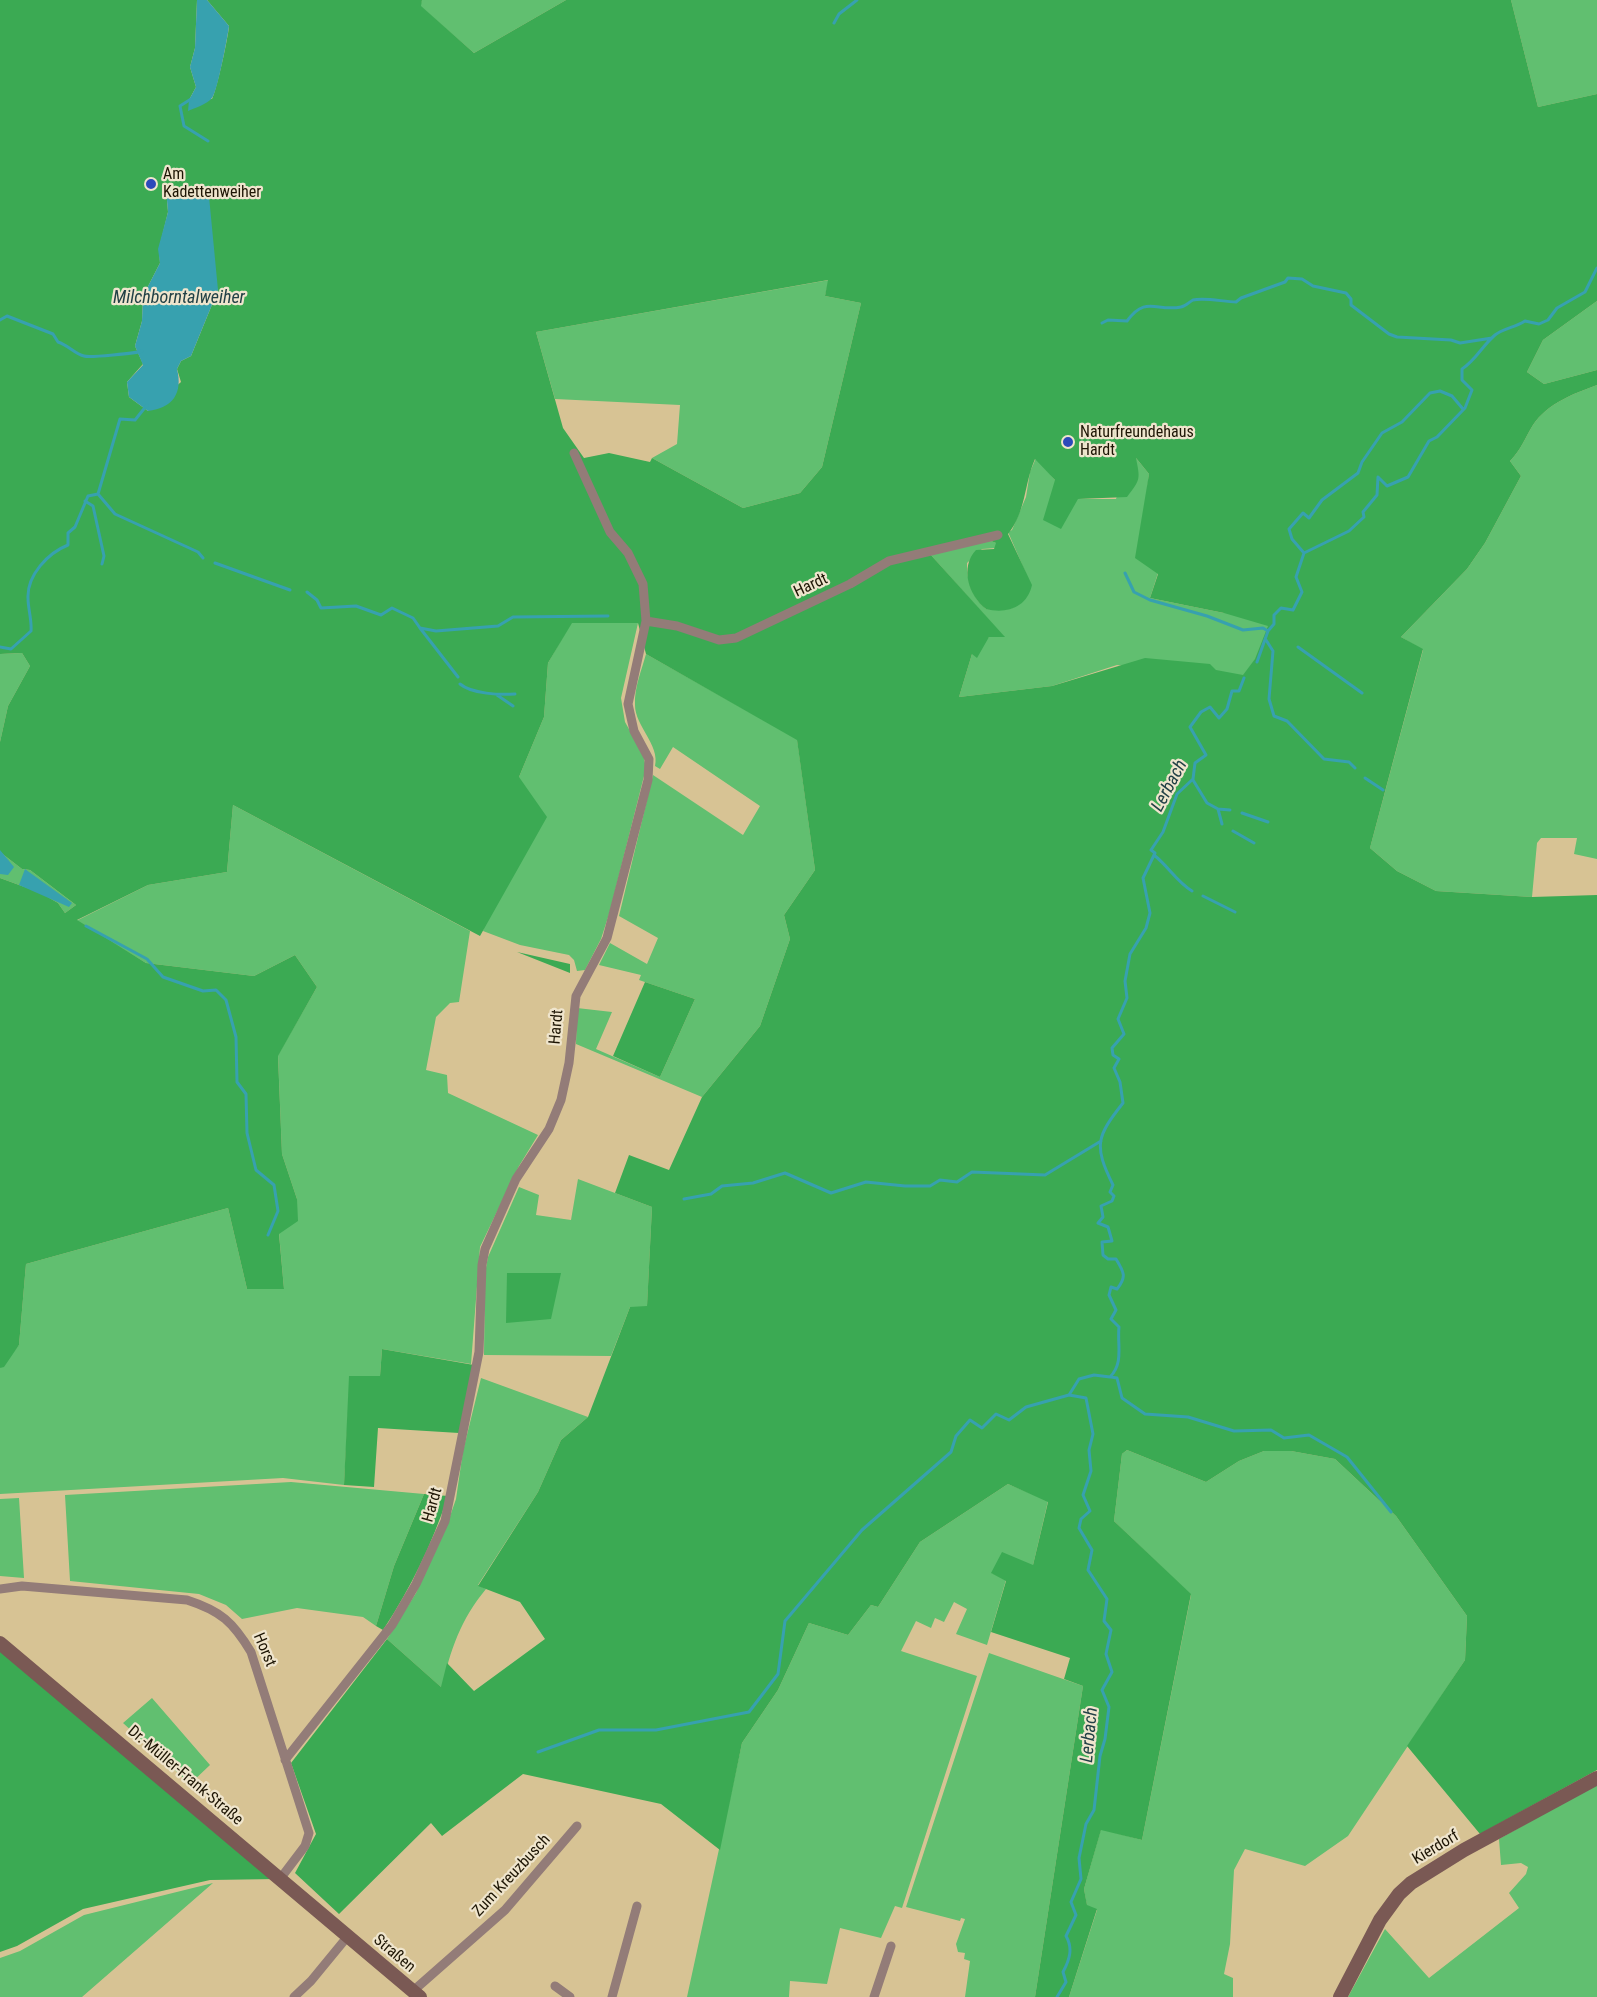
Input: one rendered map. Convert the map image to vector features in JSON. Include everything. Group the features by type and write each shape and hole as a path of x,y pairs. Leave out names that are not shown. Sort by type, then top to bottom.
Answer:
{"main road":[{"name":"Dr.-Müller-Frank-Straße","path":"0,1643 348,1936"},
{"name":"Kierdorf","path":"1341,1997 1380,1920 1399,1894 1411,1883 1464,1850 1597,1778"},
{"name":"Straßen","path":"348,1936 417,1994"}],"street":[{"path":"574,453 610,532 628,553 643,584 646,621"},
{"name":"Hardt","path":"285,1760 392,1626 416,1584 446,1521 479,1352 482,1265 486,1249 516,1179 549,1129 561,1100 569,1063 576,996 608,938 648,780 649,759 634,731 628,704 646,621 677,626 719,640 736,638 850,584 888,561 998,535"},
{"name":"Horst","path":"0,1589 22,1586 187,1600 210,1607 239,1632 251,1652 309,1833 305,1846 280,1879"},
{"name":"Zum Kreuzbusch","path":"417,1994 505,1910 577,1826"},
{"path":"612,1997 637,1905"},
{"path":"294,1997 311,1981 348,1936"},
{"path":"874,1997 891,1946"},
{"path":"555,1986 570,1997"}],"green space":[{"path":"0,0 197,0 195,48 190,67 196,87 189,100 212,99 227,41 229,26 207,0 422,0 421,6 474,53 566,0 1511,0 1538,107 1597,94 1597,301 1543,340 1527,372 1544,384 1597,370 1597,385 1570,396 1539,417 1510,461 1521,476 1485,543 1467,569 1401,637 1423,649 1370,848 1397,871 1436,891 1532,897 1597,895 1597,1770 1480,1834 1407,1746 1465,1660 1467,1616 1396,1516 1335,1459 1291,1451 1264,1451 1239,1461 1206,1482 1127,1450 1122,1454 1114,1521 1191,1594 1142,1840 1101,1830 1084,1889 1087,1905 1097,1909 1069,1997 1035,1997 1083,1686 1064,1679 1070,1658 991,1632 1006,1581 991,1573 1002,1552 1033,1565 1048,1502 1008,1484 920,1542 878,1607 871,1605 848,1635 809,1623 778,1690 742,1743 720,1850 661,1804 523,1774 442,1836 431,1823 339,1914 295,1873 316,1834 291,1763 387,1639 441,1687 447,1663 474,1691 545,1639 520,1602 478,1586 538,1492 561,1440 588,1417 630,1307 647,1306 652,1207 615,1193 629,1155 669,1170 702,1097 760,1026 790,939 784,915 815,870 797,740 646,654 638,623 572,623 548,663 544,717 519,777 547,817 480,936 233,805 227,872 148,885 77,920 146,963 254,976 295,955 317,987 278,1056 282,1154 297,1199 298,1221 279,1234 284,1289 247,1289 228,1208 26,1264 19,1345 4,1367 0,1368 0,878 41,893 58,903 65,913 76,905 30,870 22,869 0,852 0,742 8,706 30,666 22,653 0,654","holes":["166,188 218,290 191,356 181,361 177,369 181,382 148,411 129,397 127,382 143,364 135,346 142,321 143,296 160,263 159,249 168,212","828,280 825,296 861,303 822,467 800,493 743,508 652,458 650,462 609,453 584,458 563,428 536,332","1136,458 1149,474 1135,558 1158,574 1150,598 1224,613 1268,626 1255,659 1243,675 1216,670 1210,664 1145,658 1052,686 959,697 972,654 977,658 989,637 1005,637 930,554 991,541 996,543 994,549 976,550 968,564 968,581 975,596 986,609 1001,611 1015,608 1026,599 1032,585 1008,534 1022,507 1035,459 1055,480 1043,520 1061,529 1078,499 1127,497 1139,475"]},
{"path":"422,0 566,0 474,53 420,6"},
{"path":"1511,0 1597,0 1597,94 1538,107"},
{"path":"829,280 825,296 861,303 822,467 800,493 743,508 652,458 677,444 680,405 555,399 536,332"},
{"path":"1597,301 1597,370 1544,384 1527,372 1543,340"},
{"path":"1597,385 1597,859 1574,854 1577,838 1541,838 1537,843 1532,897 1436,891 1397,871 1370,848 1423,650 1401,637 1467,569 1485,543 1521,476 1510,461 1539,417 1570,396"},
{"path":"1131,452 1149,474 1145,507 1158,573 1150,598 1224,613 1345,481 1247,678 1117,665 1052,686 959,697 972,654 989,637 1004,637 930,554 991,541 996,543 996,548 982,549 967,563 969,582 977,600 986,609 1003,610 1014,607 1022,600 1031,585 1008,532 1012,530 1026,497 1030,472 1036,458 1055,480 1077,499 1116,499"},
{"path":"571,623 638,623 621,698 625,722 643,754 646,768 601,939 585,970 577,971 574,960 569,955 520,945 483,931 519,777 544,717 548,663"},
{"path":"22,653 30,666 8,706 0,742 0,654"},
{"path":"646,654 797,739 815,870 784,915 790,939 760,1026 702,1097 576,1044 577,1008 612,1012 596,1049 660,1077 695,999 639,980 641,975 599,965 610,943 647,964 658,938 619,916 653,775 743,835 760,806 673,747 660,769 655,766 654,751 636,713 635,705 637,685"},
{"path":"233,805 470,931 459,1002 450,1003 436,1017 426,1070 447,1075 448,1093 538,1135 519,1166 480,1247 471,1364 382,1349 380,1376 350,1376 344,1485 283,1478 0,1494 0,1368 19,1345 26,1264 228,1208 247,1289 284,1289 279,1233 297,1199 282,1154 278,1055 317,987 295,955 254,976 146,963 76,921 148,885 227,872"},
{"path":"0,852 22,869 30,870 76,905 65,913 58,903 41,893 0,878"},
{"path":"517,952 570,964 570,973"},
{"path":"645,982 695,999 660,1077 613,1056"},
{"path":"578,1179 652,1207 647,1307 630,1307 611,1356 484,1355 485,1273 488,1257 519,1187 539,1195 536,1215 571,1220"},
{"path":"507,1273 561,1273 551,1319 506,1323"},
{"path":"382,1349 474,1365 459,1433 378,1428 374,1487 344,1485 349,1376 380,1376"},
{"path":"481,1378 588,1417 561,1440 538,1492 478,1585 486,1589 463,1623 442,1688 387,1639 416,1593 447,1525 456,1499 463,1451"},
{"path":"1127,1450 1206,1482 1239,1461 1264,1451 1291,1451 1335,1459 1396,1516 1467,1616 1465,1660 1348,1836 1305,1866 1245,1849 1234,1870 1230,1944 1224,1974 1233,1978 1233,1997 1069,1997 1097,1910 1087,1906 1084,1889 1101,1829 1142,1840 1191,1595 1114,1521 1122,1454"},
{"path":"291,1482 424,1494 394,1566 376,1626 363,1617 297,1608 242,1619 226,1605 199,1594 70,1581 65,1495"},
{"path":"1008,1484 1048,1501 1033,1565 992,1573 1006,1580 987,1645 956,1634 967,1609 954,1602 944,1622 935,1618 931,1628 916,1621 901,1651 977,1676 902,1908 895,1906 881,1938 840,1928 827,1984 790,1981 789,1997 687,1997 742,1743 778,1690 809,1623 848,1635 871,1605 878,1607 920,1542"},
{"path":"424,1494 448,1496 420,1565 383,1630 376,1626 394,1566"},
{"path":"19,1498 24,1578 0,1576 0,1499"},
{"path":"0,1649 278,1879 210,1880 83,1909 17,1946 0,1952"},
{"path":"989,1653 1083,1686 1035,1997 965,1997 970,1961 964,1959 965,1953 958,1952 956,1944 965,1919 961,1918 960,1921 906,1907"},
{"path":"152,1698 210,1765 190,1784 123,1723"},
{"path":"1597,1784 1597,1997 1348,1997 1385,1929 1429,1978 1519,1908 1509,1893 1526,1874 1528,1867 1521,1863 1501,1865 1499,1839"},
{"path":"213,1883 82,1997 0,1997 0,1958 20,1951 84,1915"}],"water":[{"path":"197,0 207,0 229,26 214,94 201,106 188,111 189,100 196,87 190,67 195,48"},
{"name":"Milchborntalweiher","path":"208,186 218,290 191,356 181,361 177,369 179,385 174,398 164,407 148,411 129,397 127,382 143,365 135,346 142,321 143,296 160,263 158,249 168,212 166,188"},
{"path":"0,850 14,867 8,875 0,874"},
{"path":"25,869 72,903 69,907 19,885"}],"waterway":[{"path":"834,23 839,14 857,0"},
{"path":"191,99 180,106 184,126 208,141"},
{"name":"Lerbach","path":"1257,662 1268,631 1274,624 1274,615 1281,608 1293,610 1302,592 1296,577 1304,553 1349,531 1364,517 1363,512 1377,495 1378,477 1387,486 1408,477 1429,441 1437,437 1465,408 1472,390 1462,380 1462,369 1498,333 1525,321 1539,324 1548,320 1557,308 1585,292 1597,268"},
{"path":"1102,323 1108,320 1127,321 1134,313 1146,306 1181,307 1198,299 1236,302 1241,298 1285,282 1288,278 1302,279 1313,286 1346,293 1351,299 1351,305 1389,334 1397,337 1451,340 1460,343 1492,338"},
{"path":"0,320 7,316 53,334 58,342 84,356 142,351"},
{"path":"1304,553 1292,539 1289,529 1303,513 1309,518 1322,500 1358,473 1362,462 1382,433 1402,422 1430,393 1440,391 1452,396 1463,409"},
{"path":"0,647 11,649 31,631 28,598 35,573 53,553 68,545 68,533 75,527 88,496 98,494 120,419 135,420 147,405"},
{"path":"98,494 115,514 198,552 203,558"},
{"path":"85,501 93,506 104,556 102,564"},
{"path":"215,563 290,590"},
{"path":"1125,573 1134,592 1150,600 1207,616 1243,630 1263,628 1268,631"},
{"path":"307,592 317,600 321,608 356,606 381,615 392,608 413,618 420,628 436,631 498,626 513,617 608,616"},
{"path":"420,628 458,677"},
{"path":"1266,640 1273,651 1269,699 1274,716 1287,721 1324,759 1349,762 1355,768"},
{"path":"1298,647 1362,693"},
{"name":"Lerbach","path":"1057,1997 1066,1982 1063,1972 1070,1949 1066,1936 1076,1915 1071,1902 1081,1879 1079,1858 1086,1824 1094,1810 1100,1756 1105,1739 1109,1707 1102,1690 1112,1672 1106,1654 1111,1630 1104,1621 1107,1599 1088,1570 1092,1550 1079,1528 1081,1519 1090,1511 1083,1495 1091,1471 1089,1450 1093,1434 1086,1398 1069,1395 1079,1379 1094,1375 1110,1377 1118,1360 1119,1327 1111,1319 1116,1310 1109,1295 1111,1287 1117,1289 1120,1285 1123,1274 1116,1259 1108,1259 1103,1255 1102,1242 1112,1241 1108,1227 1098,1223 1103,1217 1101,1206 1112,1201 1114,1196 1110,1192 1113,1185 1102,1160 1101,1141 1108,1124 1123,1103 1120,1082 1114,1068 1119,1059 1113,1055 1112,1048 1124,1034 1118,1019 1127,998 1125,981 1130,954 1146,928 1150,913 1143,878 1155,853 1151,850 1163,832 1177,794 1193,779 1195,763 1206,755 1190,727 1201,712 1210,707 1219,718 1227,709 1232,691 1239,691 1244,678"},
{"path":"460,684 479,692 515,694"},
{"path":"497,695 513,706"},
{"path":"1365,778 1383,790"},
{"path":"1193,780 1207,803 1218,809 1222,824"},
{"path":"1218,809 1230,810"},
{"path":"1242,813 1268,822"},
{"path":"1233,831 1254,843"},
{"path":"1154,855 1192,891"},
{"path":"1203,896 1235,912"},
{"path":"86,926 147,959 163,977 203,991 216,990 226,1000 236,1037 237,1082 246,1094 247,1133 256,1170 274,1185 278,1211 268,1235"},
{"path":"684,1199 711,1194 722,1186 753,1183 785,1173 831,1193 866,1182 905,1186 930,1186 940,1180 957,1182 972,1172 1045,1175 1101,1141"},
{"path":"1111,1377 1117,1378 1122,1398 1145,1414 1188,1417 1234,1431 1271,1430 1284,1438 1309,1435 1347,1457 1391,1512"},
{"path":"538,1752 599,1730 656,1730 749,1712 778,1674 785,1621 862,1530 951,1452 956,1436 970,1420 982,1428 996,1414 1009,1420 1026,1407 1069,1395"}],"place":[{"name":"Am Kadettenweiher","path":"151,184"},
{"name":"Naturfreundehaus Hardt","path":"1068,442"}]}
